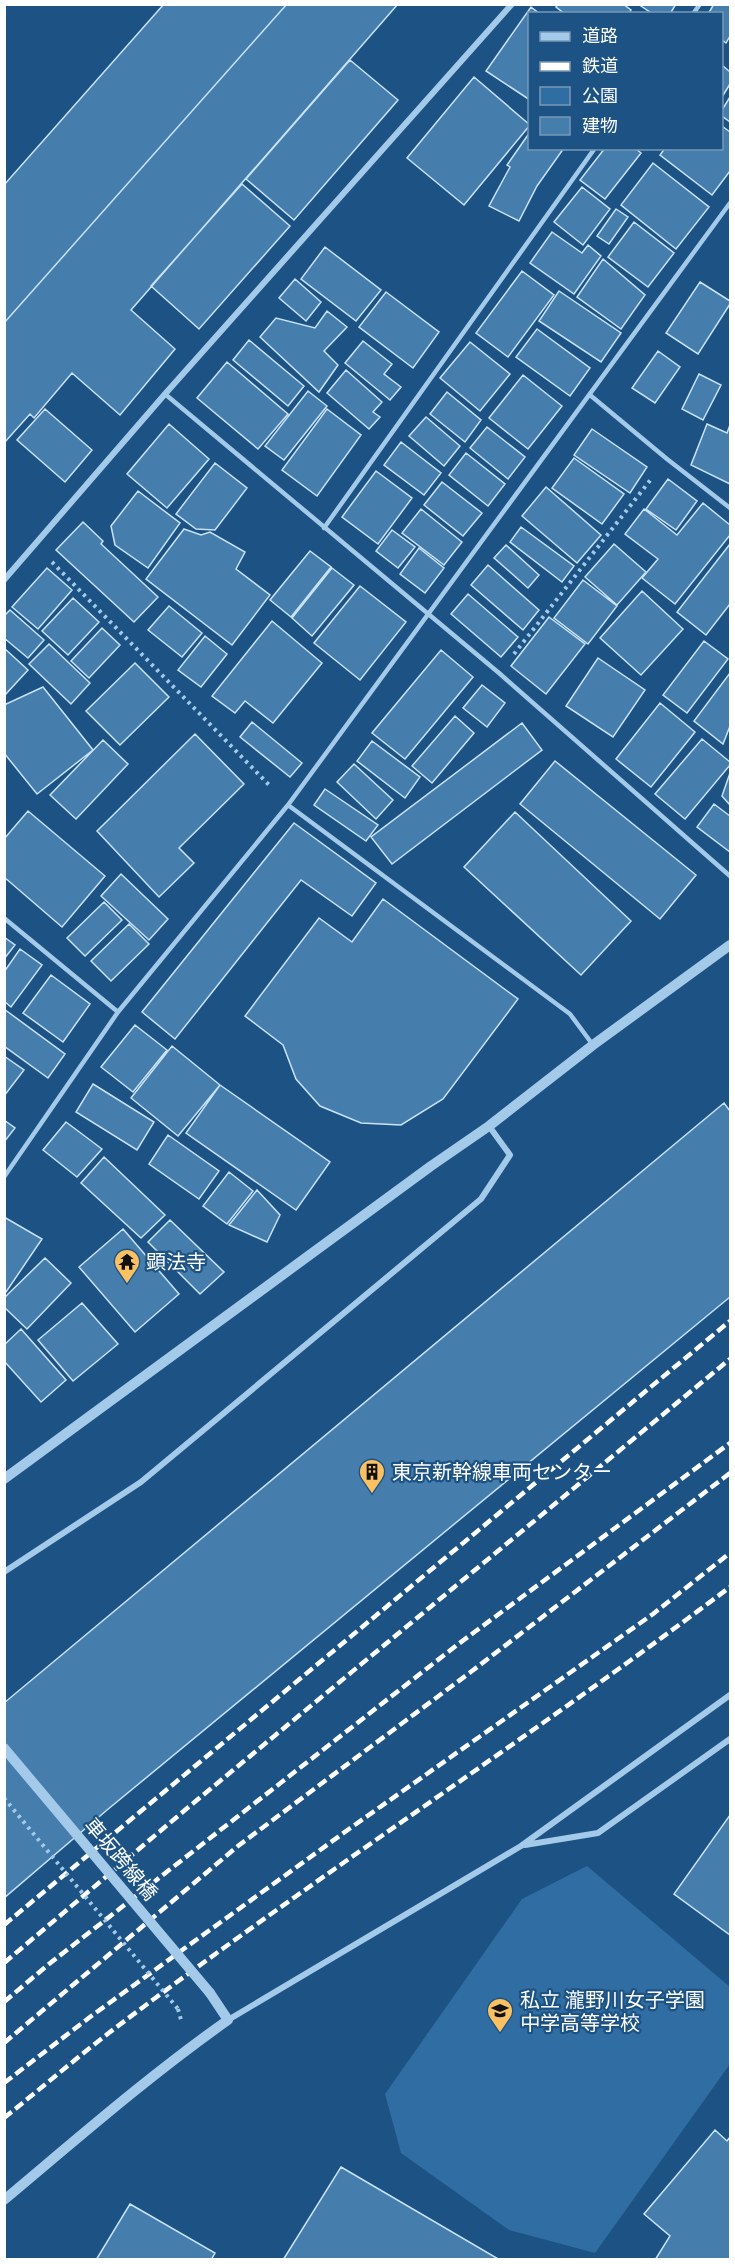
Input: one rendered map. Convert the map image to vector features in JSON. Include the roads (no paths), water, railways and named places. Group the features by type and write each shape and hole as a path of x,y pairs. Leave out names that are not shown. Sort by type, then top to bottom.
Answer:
{"street":[{"path":"4,580 165,394 512,4"},
{"path":"4,1479 489,1126 593,1045 730,945"},
{"path":"4,1572 141,1482 481,1199 510,1155 489,1126"},
{"path":"4,2200 126,2097 228,2020 521,1846 730,1695"},
{"path":"521,1846 598,1833 730,1739"},
{"name":"車坂跨線橋","path":"4,1748 210,1993 228,2020"}],"lane":[{"path":"324,528 478,316 594,150"},
{"path":"4,1177 118,1012 288,805 730,203"},
{"path":"165,394 499,673 730,876"},
{"path":"591,395 730,508"},
{"path":"288,805 570,1014 593,1045"},
{"path":"4,918 118,1012"}],"railway":[{"path":"4,1925 730,1321"},
{"path":"4,1963 191,1805 730,1359"},
{"path":"4,2002 49,1964 457,1645 730,1443"},
{"path":"4,2043 238,1846 472,1671 730,1473"},
{"path":"4,2083 90,2017 349,1829 653,1614 730,1553"},
{"path":"4,2118 110,2032 187,1975 730,1587"}],"place":[{"name":"顕法寺","path":"127,1285"},
{"name":"東京新幹線車両センター","path":"372,1495"},
{"name":"私立 瀧野川女子学園 中学高等学校","path":"500,2034"}]}
